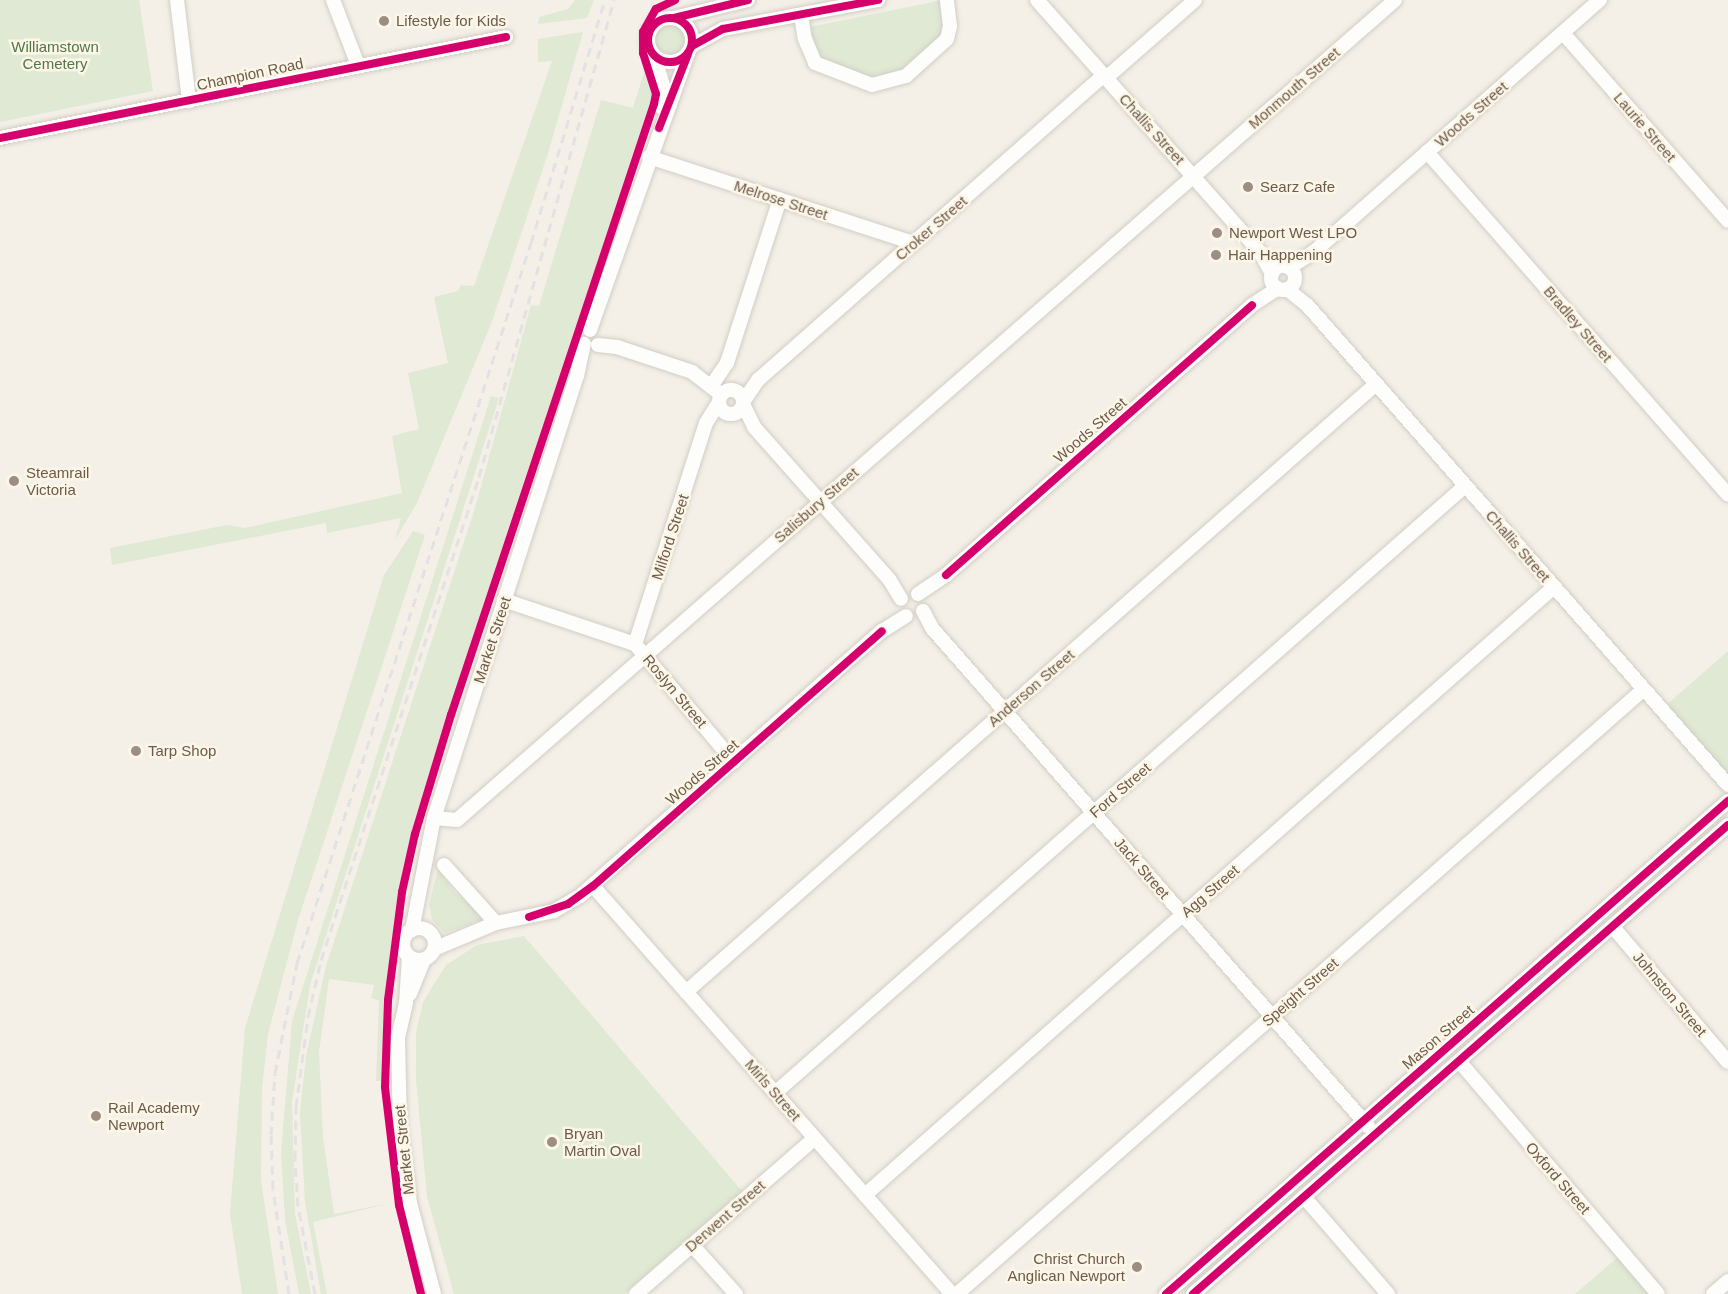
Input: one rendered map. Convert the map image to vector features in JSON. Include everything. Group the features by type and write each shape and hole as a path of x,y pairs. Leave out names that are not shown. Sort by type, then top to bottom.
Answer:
{"street":[{"path":"177,0 189,101"},
{"path":"333,0 358,65"},
{"path":"748,0 714,4 659,21 651,30 648,42 654,56 673,63 719,30 878,0"},
{"path":"801,15 805,39 815,63 872,85 906,76 947,39 951,26 947,0"},
{"name":"Croker Street","path":"739,397 913,243 1195,0"},
{"name":"Monmouth Street","path":"1193,176 1395,0"},
{"name":"Woods Street","path":"434,949 496,923 554,911 593,886 1600,0"},
{"name":"Challis Street","path":"1040,2 1728,785"},
{"path":"674,18 689,28 690,50"},
{"name":"Laurie Street","path":"1563,33 1728,221"},
{"name":"Champion Road","path":"0,138 506,37"},
{"name":"Market Street","path":"412,930 434,818 577,376 594,339 599,308 649,157 690,50"},
{"name":"Market Street","path":"654,56 664,93 659,128"},
{"name":"Bradley Street","path":"1427,152 1728,495"},
{"name":"Melrose Street","path":"649,157 913,243"},
{"name":"Salisbury Street","path":"434,818 457,820 1193,176"},
{"path":"730,414 719,402 715,382 729,356 780,199"},
{"name":"Jack Street","path":"594,339 692,372 715,382 739,397 754,426 1376,1135"},
{"name":"Anderson Street","path":"686,992 1376,384"},
{"path":"705,431 730,414 739,412 739,397 724,392 719,402"},
{"name":"Milford Street","path":"635,644 705,431 719,402"},
{"name":"Jack Street","path":"730,414 754,426"},
{"name":"Ford Street","path":"775,1093 1465,486"},
{"name":"Agg Street","path":"865,1195 1554,587"},
{"name":"Roslyn Street","path":"504,600 635,644 734,762"},
{"name":"Speight Street","path":"957,1294 1644,689"},
{"name":"Mason Street","path":"1166,1294 1728,801"},
{"path":"1193,1294 1728,825"},
{"path":"444,865 454,880 483,905 496,923"},
{"name":"Mirls Street","path":"593,886 952,1294"},
{"path":"418,906 430,932 434,949 424,960 409,957 403,942 412,930 430,932"},
{"name":"Johnston Street","path":"1613,927 1728,1062"},
{"name":"Woods Street","path":"430,932 460,938"},
{"name":"Market Street","path":"409,957 406,1003 398,1040 400,1126 410,1203 434,1294"},
{"name":"Market Street","path":"406,1003 424,960"},
{"name":"Oxford Street","path":"1459,1061 1658,1294"},
{"name":"Derwent Street","path":"636,1294 815,1138"},
{"path":"1304,1197 1388,1294"},
{"path":"692,1245 736,1294"},
{"path":"1713,1294 1728,1281"}],"green space":[{"name":"Williamstown Cemetery","path":"0,0 139,0 153,91 0,122"},
{"path":"575,0 594,0 587,18 538,24 539,17 568,9"},
{"path":"943,0 947,33 908,71 878,80 822,62 815,48 810,27"},
{"path":"671,23 683,28 688,40 683,52 671,57 659,52 654,40 659,28"},
{"path":"583,32 549,150 491,324 417,503 395,540 401,518 327,533 326,523 112,565 110,548 227,525 245,528 402,493 392,436 419,429 408,373 448,363 434,297 458,291 461,285 474,286 552,61 538,62 538,39"},
{"path":"646,66 654,86 652,107 501,560 408,860 392,942 383,1081 376,1081 379,1000 371,998 374,985 329,979 319,1052 323,1137 334,1214 391,1203 313,1222 327,1294 321,1294 305,1202 300,1112 306,1056 326,966 475,508 531,305 539,306 601,100 633,108"},
{"path":"491,396 499,398 310,985 292,1102 295,1214 311,1294 299,1294 285,1220 281,1153 292,1021"},
{"path":"413,531 425,535 298,920 268,1034 262,1088 261,1180 278,1294 242,1294 230,1214 245,1028 384,575"},
{"path":"1728,651 1728,782 1664,707"},
{"path":"438,869 454,892 481,914 481,920 445,933 432,920 429,904"},
{"name":"Bryan Martin Oval","path":"524,936 742,1191 624,1294 454,1294 427,1197 416,1079 416,1032 423,1002 446,965 477,945"},
{"path":"1618,1257 1648,1294 1575,1294"}],"railway":[{"path":"289,1294 273,1189 271,1135 275,1073 297,963 531,243 605,0"},
{"path":"315,1294 298,1206 295,1159 296,1107 308,1017 321,960 479,477 614,0"}],"cycle path":[{"path":"421,1294 399,1205 385,1087 388,1000 402,892 415,834 451,715 654,104 656,94 643,53 643,32 656,9 675,0"},
{"path":"674,18 748,0"},
{"path":"692,46 723,29 878,0"},
{"path":"670,18 679,19 686,24 691,31 692,40 691,49 686,56 679,61 670,62 661,61 654,56 649,49 648,40 649,31 654,24 661,19 670,18"},
{"path":"0,138 506,37"},
{"path":"659,128 688,54"},
{"path":"946,575 1252,305"},
{"path":"529,917 568,904 593,886 882,631"},
{"path":"1166,1294 1728,801"},
{"path":"1193,1294 1728,825"}],"place":[{"name":"Lifestyle for Kids","path":"384,21"},
{"name":"Searz Cafe","path":"1248,187"},
{"name":"Newport West LPO","path":"1217,233"},
{"name":"Hair Happening","path":"1216,255"},
{"name":"Steamrail Victoria","path":"14,481"},
{"name":"Tarp Shop","path":"136,751"},
{"name":"Rail Academy Newport","path":"96,1116"},
{"name":"Bryan Martin Oval","path":"552,1142"},
{"name":"Christ Church Anglican Newport","path":"1137,1267"}]}
